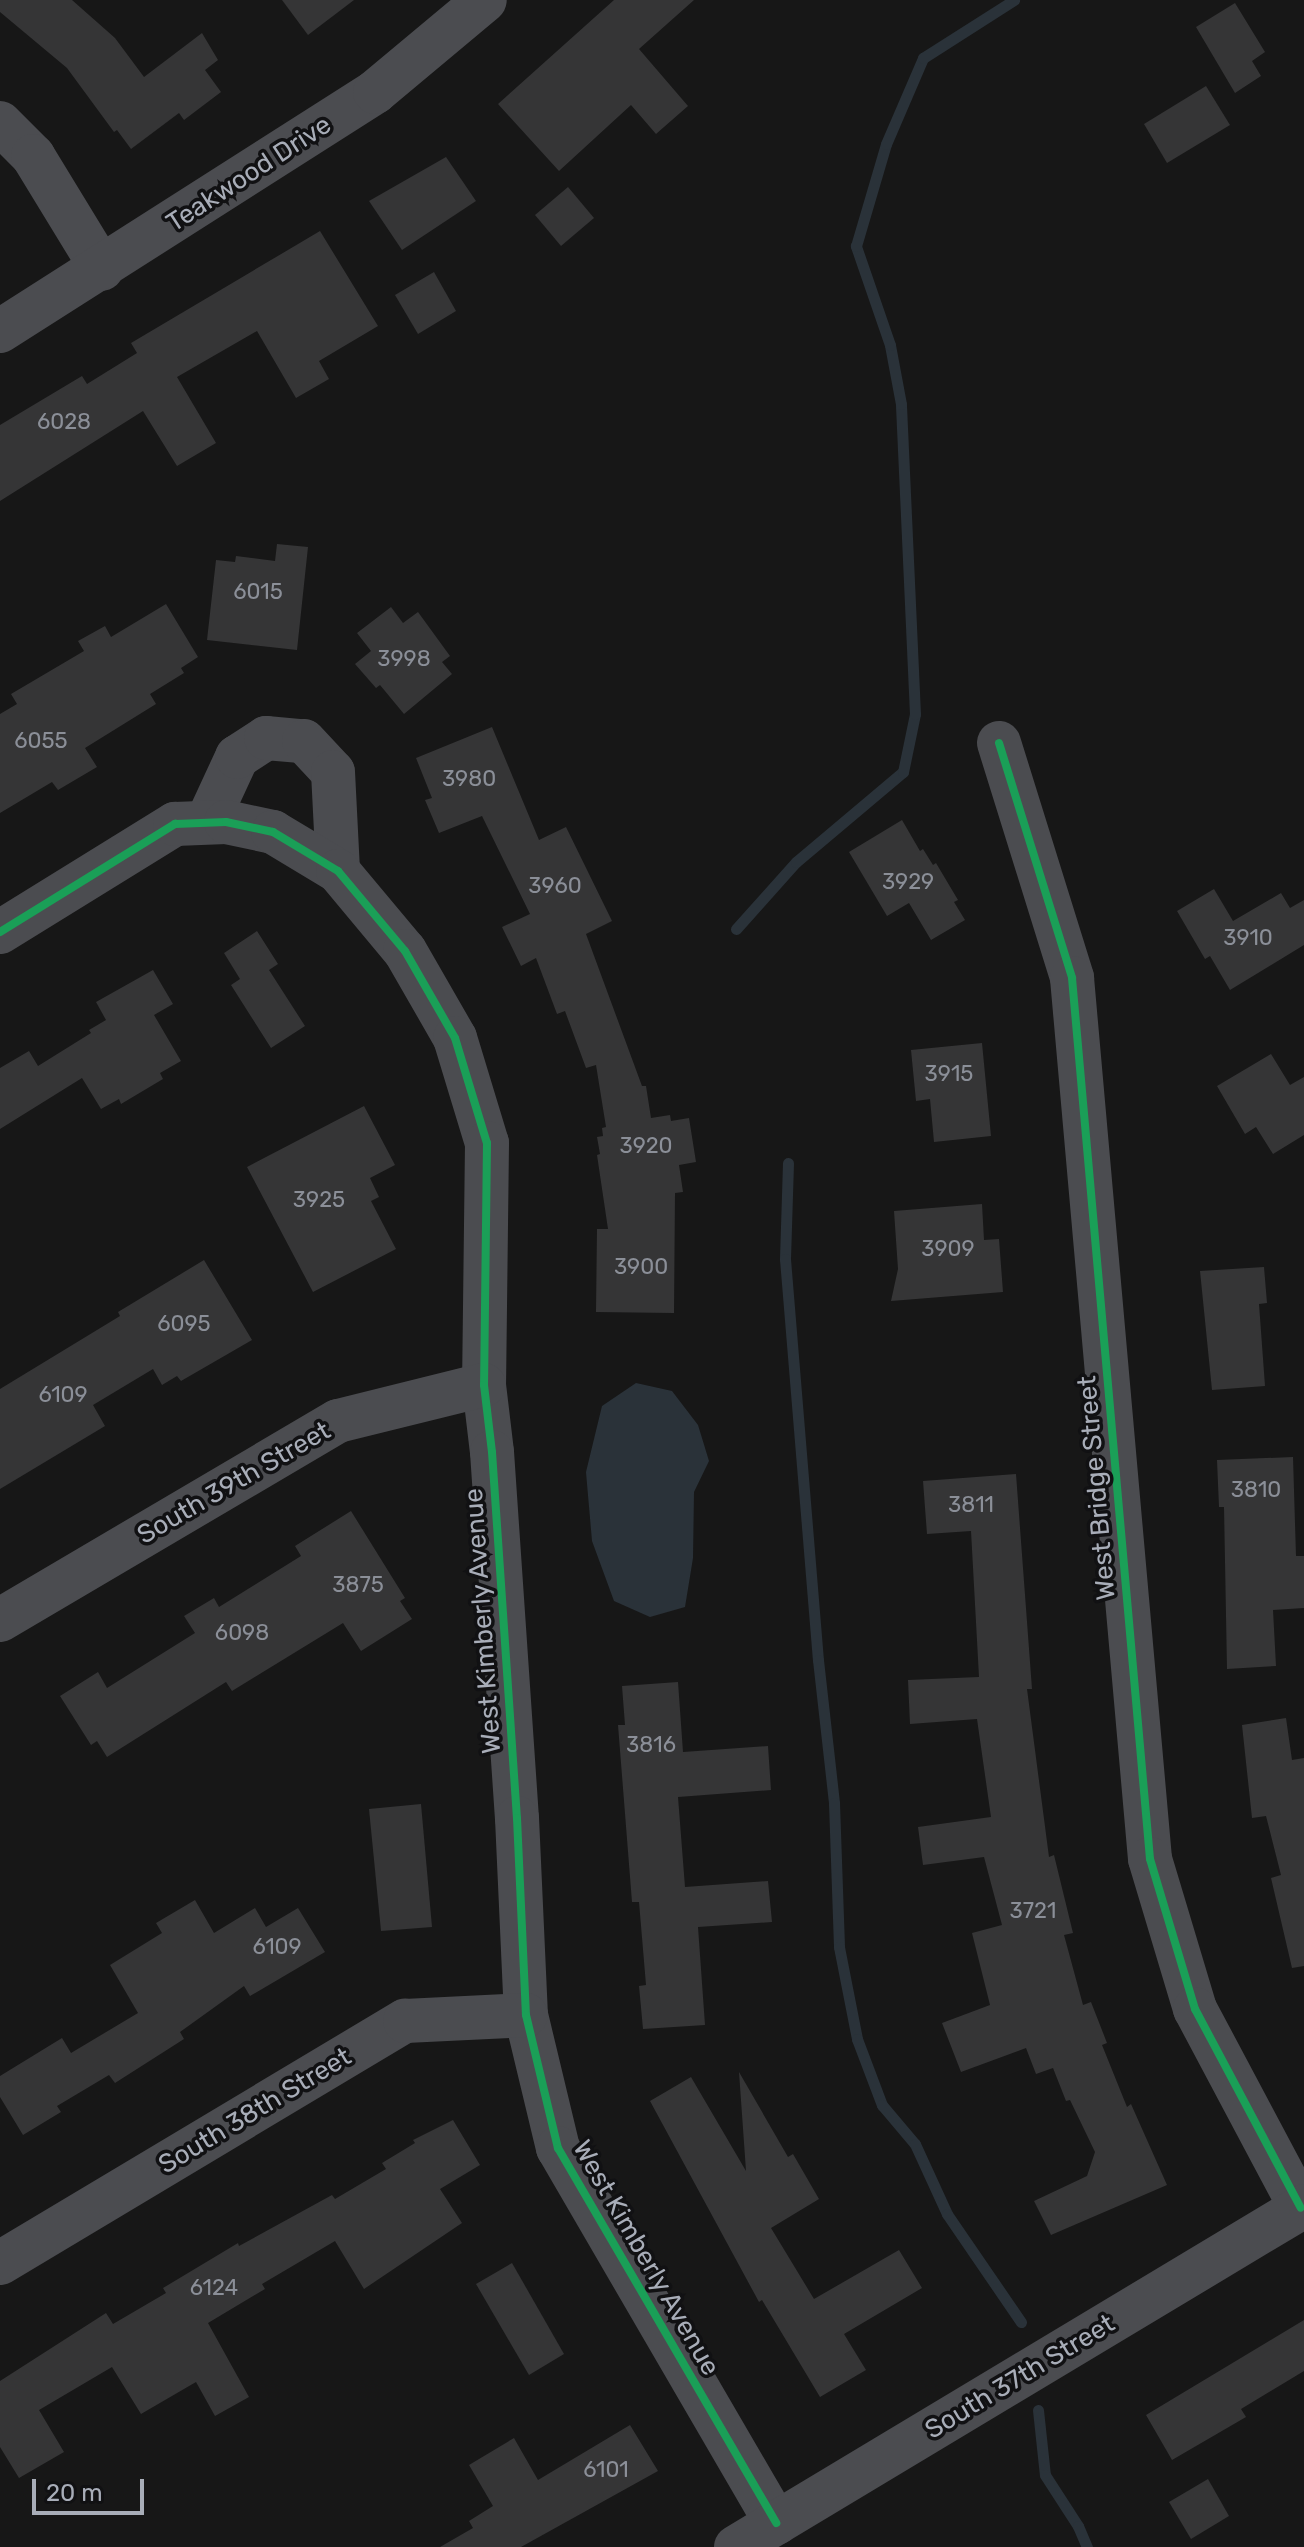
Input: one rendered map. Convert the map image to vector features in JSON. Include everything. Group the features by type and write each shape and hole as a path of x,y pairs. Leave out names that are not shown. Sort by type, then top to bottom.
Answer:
{"street":[{"name":"Teakwood Drive","path":"0,331 102,269 375,92 485,0"},
{"path":"0,123 33,156 102,269"},
{"path":"0,932 191,823 237,757 266,738 304,741 333,772 338,871"},
{"name":"West Bridge Street","path":"999,743 1072,978 1150,1859 1195,2009 1302,2207"},
{"name":"West Kimberly Avenue","path":"191,823 226,822 273,832 338,871 405,951 455,1038 487,1143 484,1385 492,1452 517,1818 526,2015 558,2148 776,2523"},
{"name":"South 39th Street","path":"0,1620 338,1421 484,1385"},
{"name":"South 38th Street","path":"0,2263 405,2021 526,2015"},
{"name":"South 37th Street","path":"736,2547 1302,2207"}],"shaded area":[{"path":"636,1383 672,1391 698,1425 709,1461 694,1492 693,1558 685,1607 650,1617 614,1601 592,1541 586,1472 602,1406"}],"building":[{"path":"0,0 72,0 115,38 144,77 202,33 218,60 205,70 221,92 184,120 179,113 131,149 117,130 114,132 67,68 0,12"},
{"path":"282,0 354,0 308,35"},
{"path":"614,0 694,0 639,49 688,106 656,134 631,105 559,171 498,104"},
{"path":"1235,3 1265,52 1252,61 1261,76 1235,93 1196,27"},
{"path":"1206,86 1230,125 1167,163 1144,124"},
{"path":"446,157 476,201 402,250 369,201"},
{"path":"568,187 594,218 561,246 535,215"},
{"path":"320,231 378,326 319,361 329,379 296,398 257,331 177,377 216,443 177,466 143,411 0,501 0,425 82,376 87,384 137,353 131,343"},
{"path":"434,272 456,311 418,334 395,295"},
{"path":"277,544 308,547 297,650 207,640 216,560 235,562 236,556 275,561"},
{"path":"166,604 198,657 181,668 184,673 150,694 156,704 85,748 97,767 58,790 52,782 0,813 0,714 17,704 11,694 84,651 78,641 105,626 111,637"},
{"path":"391,607 403,623 418,612 450,656 442,662 452,674 404,714 380,685 376,688 355,664 371,651 357,633"},
{"path":"492,727 539,840 566,827 612,921 586,934 642,1086 646,1086 651,1118 670,1115 671,1121 689,1118 696,1162 679,1165 683,1192 675,1193 674,1313 596,1312 597,1229 608,1229 597,1155 600,1154 597,1137 603,1136 602,1128 606,1127 596,1065 586,1068 565,1011 557,1014 536,958 521,966 502,927 530,914 482,816 439,833 425,800 432,798 416,758"},
{"path":"902,820 920,851 923,849 933,865 936,863 958,900 954,902 965,920 931,940 909,903 887,916 849,852"},
{"path":"1214,889 1233,921 1281,893 1290,908 1304,900 1304,945 1230,990 1210,956 1205,959 1177,911"},
{"path":"257,931 278,964 269,970 305,1026 271,1048 231,985 240,979 224,953"},
{"path":"153,970 173,1004 154,1015 181,1061 160,1073 163,1079 121,1104 119,1099 101,1109 82,1078 0,1129 0,1068 29,1051 38,1066 91,1033 89,1030 106,1020 96,1002"},
{"path":"982,1043 991,1136 934,1142 930,1099 916,1101 911,1050"},
{"path":"1271,1054 1290,1085 1304,1077 1304,1135 1273,1154 1256,1127 1245,1134 1217,1086"},
{"path":"364,1106 395,1165 370,1178 379,1197 371,1201 396,1249 313,1292 247,1167"},
{"path":"982,1204 984,1240 999,1239 1003,1292 891,1301 898,1269 894,1211"},
{"path":"204,1260 252,1340 181,1381 177,1376 162,1385 153,1369 93,1405 105,1426 0,1489 0,1389 120,1316 118,1312"},
{"path":"1264,1267 1267,1303 1259,1304 1265,1386 1212,1390 1200,1271"},
{"path":"1293,1457 1296,1556 1304,1556 1304,1608 1273,1610 1276,1666 1227,1669 1224,1507 1219,1507 1217,1460"},
{"path":"1016,1474 1032,1689 1027,1689 1049,1857 1054,1855 1073,1933 1064,1935 1083,2005 1091,2002 1107,2043 1102,2045 1127,2107 1131,2104 1167,2185 1051,2235 1034,2201 1087,2176 1095,2152 1070,2100 1066,2101 1053,2068 1036,2074 1026,2048 961,2072 942,2023 990,2005 972,1933 1002,1925 984,1857 923,1865 918,1827 991,1817 977,1719 910,1724 908,1680 979,1677 971,1531 927,1534 923,1481"},
{"path":"351,1511 405,1598 400,1601 412,1619 361,1651 343,1623 232,1691 226,1682 107,1757 97,1741 91,1745 60,1696 98,1672 107,1688 195,1633 184,1616 214,1598 219,1607 301,1556 295,1546"},
{"path":"678,1682 683,1752 768,1746 771,1790 678,1797 685,1887 768,1881 772,1922 698,1927 705,2025 643,2029 639,1986 646,1985 639,1902 632,1902 618,1725 625,1725 622,1686"},
{"path":"1286,1718 1292,1760 1304,1758 1304,1966 1292,1968 1271,1878 1281,1875 1266,1816 1252,1818 1242,1725"},
{"path":"421,1804 432,1927 381,1931 369,1809"},
{"path":"195,1900 214,1933 255,1908 266,1927 298,1908 325,1952 250,1996 244,1986 180,2032 184,2039 115,2083 109,2075 57,2106 61,2112 23,2135 0,2097 0,2076 62,2038 71,2053 138,2013 110,1965 162,1933 156,1923"},
{"path":"739,2072 788,2157 793,2154 819,2199 771,2228 814,2299 899,2250 922,2288 844,2334 866,2370 820,2397 762,2300 759,2302 650,2101 691,2077 746,2171"},
{"path":"453,2120 480,2165 440,2189 462,2223 364,2289 335,2241 262,2284 265,2289 208,2323 249,2397 215,2416 196,2382 141,2414 112,2367 39,2410 64,2452 19,2478 0,2447 0,2381 106,2313 113,2324 166,2293 163,2288 238,2243 239,2246 332,2195 335,2199 386,2169 382,2163 415,2143 413,2140"},
{"path":"512,2263 564,2354 529,2375 476,2284"},
{"path":"1304,2320 1304,2371 1241,2409 1246,2417 1172,2460 1146,2415"},
{"path":"630,2425 658,2471 521,2547 440,2547 473,2528 469,2521 493,2506 469,2465 514,2438 538,2480"},
{"path":"1208,2479 1229,2516 1191,2539 1169,2502"}],"waterway":[{"path":"736,929 796,862 903,772 915,714 901,404 890,345 856,246 886,144 923,58 1014,0"},
{"path":"788,1163 785,1259 818,1660 834,1803 839,1947 857,2039 882,2105 915,2144 947,2214 1021,2322"},
{"path":"1038,2410 1045,2475 1078,2526 1087,2547"}],"cycle path":[{"path":"999,743 1072,978 1150,1859 1195,2009 1301,2208"},
{"path":"0,932 175,824 226,822 273,832 338,871 405,951 455,1038 487,1143 484,1385 492,1452 517,1818 526,2015 558,2148 776,2523"}]}
